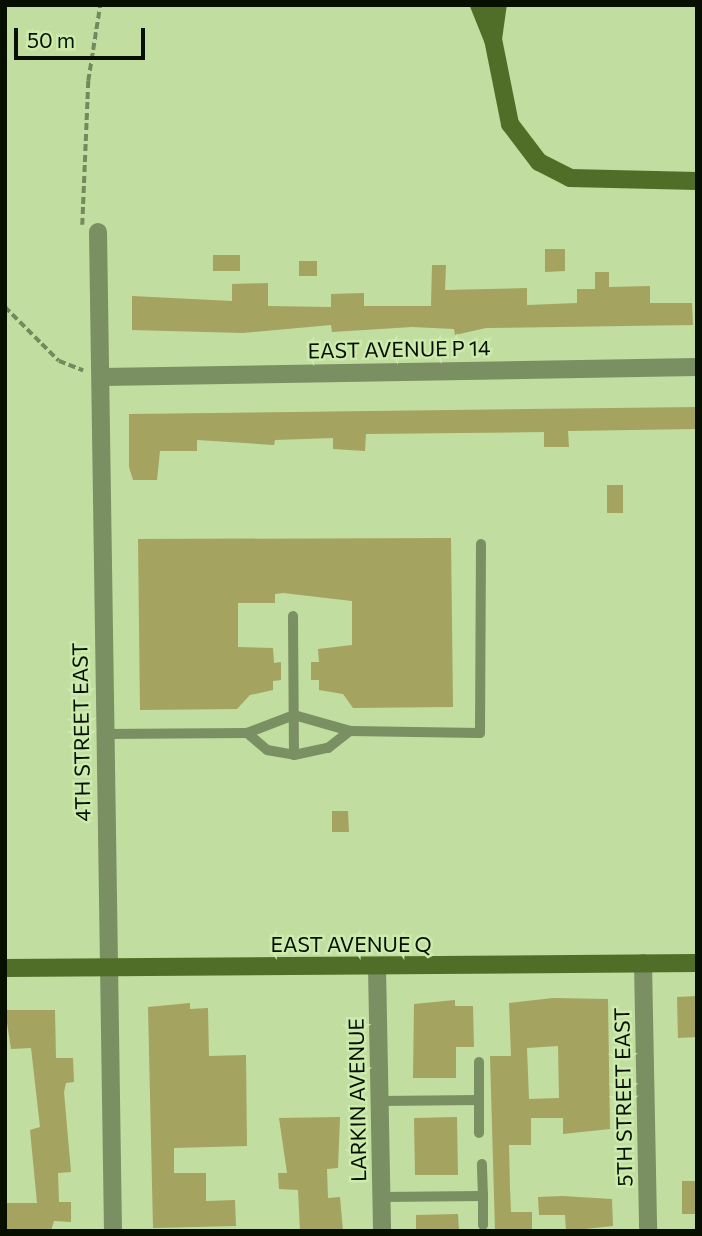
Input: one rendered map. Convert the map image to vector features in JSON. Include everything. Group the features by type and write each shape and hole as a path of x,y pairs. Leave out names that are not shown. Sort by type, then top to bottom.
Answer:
{"street":[{"path":"479,5 493,39 510,124 539,162 570,178 697,181"},
{"path":"493,39 498,5"},
{"name":"4TH STREET EAST","path":"98,232 102,377 106,967 113,1231"},
{"name":"EAST AVENUE P 14","path":"102,377 697,367"},
{"name":"5TH STREET EAST","path":"643,963 648,1231"},
{"name":"EAST AVENUE Q","path":"5,968 697,963"},
{"name":"LARKIN AVENUE","path":"377,967 382,1231"}],"lane":[{"path":"103,734 247,733 294,715 350,731 480,733 481,544"},
{"path":"293,616 294,755"},
{"path":"247,733 267,750 294,755 328,748 350,731"},
{"path":"479,1062 479,1133"},
{"path":"380,1101 479,1100"},
{"path":"482,1164 483,1225"},
{"path":"382,1197 483,1196"}],"path":[{"path":"98,232 82,226 80,208 100,5"},
{"path":"5,307 59,361 102,377"}],"building":[{"path":"545,249 565,249 565,271 545,272"},
{"path":"213,255 240,255 240,271 213,271"},
{"path":"299,261 317,261 317,276 299,276"},
{"path":"432,265 446,265 445,290 527,288 527,305 577,303 577,289 595,289 595,272 609,272 609,287 650,286 650,303 692,303 693,325 486,328 455,335 454,329 412,327 332,332 331,325 243,333 132,330 132,296 232,301 232,284 268,283 268,306 331,307 331,294 364,293 364,306 431,306"},
{"path":"697,407 695,429 568,431 569,447 544,447 544,432 366,434 365,451 333,449 333,438 275,440 274,445 197,440 197,451 160,451 157,480 133,480 129,467 129,414"},
{"path":"607,485 623,485 623,513 607,513"},
{"path":"451,538 453,707 353,708 343,694 319,690 319,680 311,680 311,662 319,662 318,649 352,645 352,601 283,593 275,594 275,603 238,603 238,647 273,648 274,663 281,662 281,680 273,681 273,690 250,695 237,709 140,710 138,539"},
{"path":"332,811 348,811 349,832 332,832"},
{"path":"697,996 697,1037 678,1038 677,997"},
{"path":"553,998 608,999 610,1129 563,1134 563,1118 531,1118 531,1145 509,1145 511,1212 532,1212 532,1231 495,1231 490,1056 511,1056 509,1003","holes":["558,1046 559,1098 529,1099 527,1048"]},
{"path":"455,1000 455,1006 473,1006 474,1047 456,1047 456,1078 413,1078 414,1004"},
{"path":"190,1003 190,1009 208,1008 209,1056 246,1055 247,1146 174,1148 174,1173 206,1173 206,1201 235,1200 236,1226 153,1228 148,1007"},
{"path":"5,1010 55,1010 56,1058 73,1058 74,1082 66,1083 64,1092 71,1172 58,1173 59,1202 71,1202 71,1222 54,1221 51,1231 5,1231 5,1203 37,1203 30,1130 40,1127 31,1048 11,1049"},
{"path":"340,1117 338,1168 327,1169 328,1198 340,1197 343,1231 300,1231 298,1190 279,1189 278,1173 287,1173 279,1118"},
{"path":"457,1117 458,1175 415,1175 414,1118"},
{"path":"682,1181 697,1181 697,1214 682,1214"},
{"path":"538,1197 612,1199 613,1226 566,1231 565,1215 539,1215"},
{"path":"458,1214 459,1231 416,1231 416,1215"}]}
